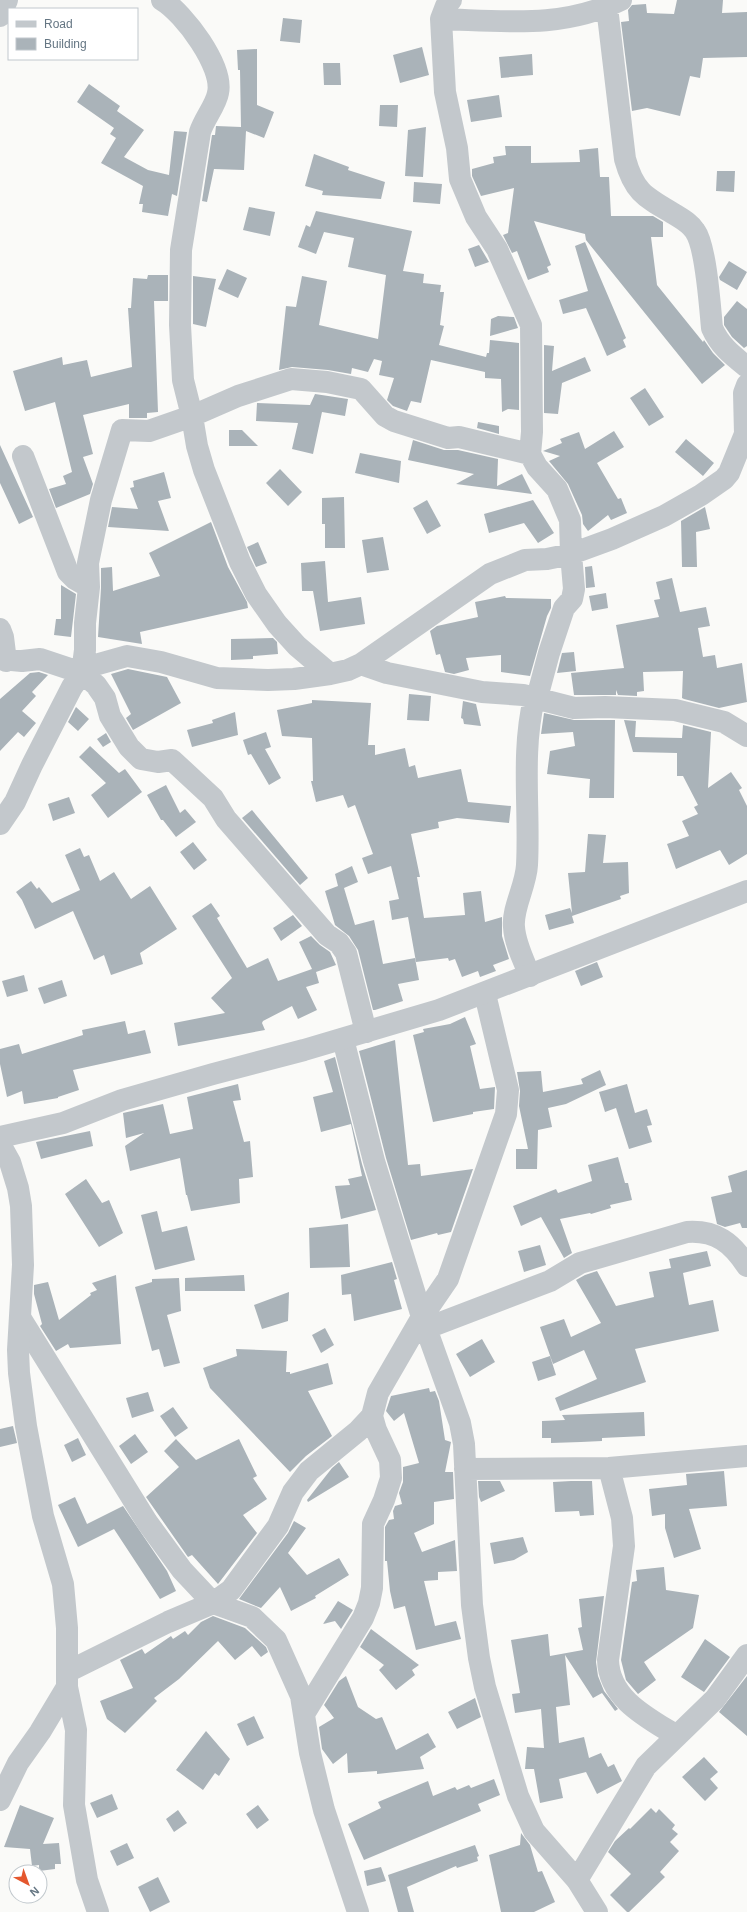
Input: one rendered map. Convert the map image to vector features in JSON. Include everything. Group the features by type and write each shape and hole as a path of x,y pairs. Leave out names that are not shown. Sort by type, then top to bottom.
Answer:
{"street":[{"path":"0,16 7,0"},
{"path":"162,0 171,5 183,16 203,46 216,72 219,84 218,95 204,120 200,132 181,250 180,325 183,380 192,416 197,446 204,470 240,562 256,594 282,629 297,646 330,674"},
{"path":"451,0 446,6 441,19 445,92 457,148 460,179 476,217 497,249 531,325 532,432 530,454 537,467 557,489 570,520 574,589 572,599 564,608 548,653 538,694 534,699 527,757 527,866 524,888 514,927 517,944 530,976"},
{"path":"441,19 543,21 574,18 614,4 625,159 629,174 636,187 645,197 687,222 696,232 702,245 712,328 717,340 726,351 747,367"},
{"path":"82,673 86,650 85,623 89,587 88,563 101,500 122,430 149,431 192,416 238,396 291,380 327,382 361,389 385,416 394,421 448,438 459,437 530,454"},
{"path":"0,824 15,802 72,687 82,673 95,665 127,656 161,662 223,679 287,679 330,674 348,670 361,664 490,574 525,560 547,559 571,554 612,539 657,519 701,495 729,473 744,447 744,394 747,385"},
{"path":"24,456 68,572 75,579 89,587"},
{"path":"0,628 3,637 3,660 40,659 82,673 96,685 105,698 110,716 129,747 141,758 158,762 172,760 213,798 226,819 327,935 339,943 346,953 366,1032"},
{"path":"361,664 387,674 482,692 523,695 574,708 605,707 676,710 724,722 747,736"},
{"path":"0,1137 63,1123 122,1100 343,1039 439,1010 485,994 747,891"},
{"path":"0,1800 18,1763 40,1732 67,1680 168,1622 213,1603 231,1590 278,1526 293,1492 309,1472 358,1431 372,1416 378,1392 424,1322 448,1279 506,1114 508,1090 485,994"},
{"path":"343,1039 374,1161 424,1322 460,1423 464,1444 472,1605 485,1687 518,1796 525,1813 542,1842 577,1880 597,1912"},
{"path":"0,1144 10,1162 22,1206 23,1265 21,1320 18,1350 19,1373 26,1426 41,1508 63,1584 67,1628 67,1680 76,1730 74,1804 87,1880 98,1912"},
{"path":"424,1322 550,1281 580,1263 687,1232 700,1231 712,1234 735,1248 747,1266"},
{"path":"21,1320 147,1522 182,1570 213,1603 252,1617 276,1640 301,1696 310,1753 324,1810 358,1912"},
{"path":"304,1714 363,1618 369,1603 372,1588 373,1524 384,1500 391,1478 390,1460 376,1430 372,1416"},
{"path":"465,1469 609,1468 747,1456"},
{"path":"609,1468 622,1518 624,1546 608,1660 608,1671 612,1682 629,1704 677,1736"},
{"path":"577,1880 646,1766 715,1699 747,1655"},
{"path":"0,1774 18,1763"}],"building":[{"path":"677,0 723,0 722,13 747,12 747,57 703,58 700,78 690,76 680,116 647,108 632,111 621,22 629,21 628,10 632,5 646,4 647,13 674,14"},
{"path":"283,18 302,20 300,43 280,41"},
{"path":"422,47 429,75 400,83 393,55"},
{"path":"257,49 257,105 274,112 264,138 246,131 244,170 214,169 207,202 202,201 212,135 215,135 216,126 241,127 240,70 238,70 237,50"},
{"path":"532,54 533,75 501,78 499,57"},
{"path":"323,63 340,63 341,85 324,85"},
{"path":"89,84 120,106 117,111 144,130 124,157 148,170 169,175 174,131 187,132 177,196 172,194 168,216 142,212 143,204 139,204 143,186 101,163 116,138 110,134 114,128 77,102"},
{"path":"499,95 502,117 471,122 467,100"},
{"path":"380,105 398,105 397,127 379,126"},
{"path":"426,127 423,177 405,176 408,130"},
{"path":"505,146 531,146 531,163 580,162 579,150 598,148 600,177 609,177 611,216 653,216 663,222 663,237 651,237 657,285 703,342 704,340 713,353 725,365 702,384 586,240 585,234 534,221 551,265 547,267 549,272 528,280 517,251 512,253 503,235 508,233 514,188 481,196 472,176 472,169 494,163 493,157 506,155"},
{"path":"314,154 349,167 348,170 385,182 381,199 322,195 323,191 305,186"},
{"path":"717,171 735,171 734,192 716,191"},
{"path":"414,182 442,184 440,204 413,202"},
{"path":"249,207 275,212 270,236 243,230"},
{"path":"316,211 412,231 403,271 424,274 423,283 441,285 440,292 444,292 440,325 444,326 439,345 486,357 487,353 489,353 490,340 519,343 519,410 508,409 502,412 501,379 485,378 485,372 431,360 421,403 411,401 407,411 393,406 387,400 394,378 379,375 382,361 374,359 368,372 352,368 351,374 328,370 292,367 279,370 286,306 296,307 302,276 327,281 319,325 378,339 386,275 348,267 354,238 324,232 316,254 298,247 306,225 310,227"},
{"path":"585,242 626,338 623,340 626,347 607,356 586,308 563,314 559,300 588,291 575,246"},
{"path":"479,245 489,262 475,267 468,249"},
{"path":"729,261 747,272 737,290 720,280 719,277"},
{"path":"227,269 247,278 238,298 218,289"},
{"path":"148,275 168,275 168,301 154,301 158,412 147,413 147,418 129,418 129,404 83,415 93,454 83,457 93,484 90,494 56,508 49,489 66,484 63,476 72,472 55,402 25,411 13,371 62,357 63,365 87,360 91,377 132,367 128,308 131,308 133,278 147,279"},
{"path":"193,276 216,279 206,327 193,324"},
{"path":"737,301 747,309 747,346 744,348 732,337 724,325 724,317"},
{"path":"498,316 514,317 518,328 490,336 491,319"},
{"path":"544,345 554,346 552,371 585,357 591,371 562,383 558,414 544,413"},
{"path":"645,388 664,417 649,426 630,398"},
{"path":"315,394 348,399 345,416 322,412 313,454 292,449 298,423 256,421 257,403 310,405"},
{"path":"478,422 499,426 499,434 477,428"},
{"path":"229,430 242,430 258,446 229,446"},
{"path":"614,431 624,447 597,463 618,499 621,498 627,513 611,520 608,515 588,531 583,524 582,515 568,484 549,461 560,456 543,451 562,443 560,439 579,432 585,449"},
{"path":"686,439 714,463 703,476 675,452"},
{"path":"413,440 444,450 458,450 498,459 497,486 522,474 532,494 456,484 474,474 408,460"},
{"path":"0,445 33,517 19,524 0,483"},
{"path":"360,453 401,461 399,483 355,473"},
{"path":"280,469 302,492 288,506 266,483"},
{"path":"164,472 171,498 158,501 169,531 108,527 112,507 138,509 130,488 134,487 133,481"},
{"path":"344,497 345,548 325,548 325,524 322,524 322,498"},
{"path":"427,500 441,526 427,534 413,508"},
{"path":"533,500 554,533 538,543 524,523 489,533 484,514"},
{"path":"705,507 710,529 696,532 697,567 682,567 681,521"},
{"path":"211,522 228,567 247,602 248,608 140,632 142,644 98,637 101,568 112,567 113,591 160,576 149,553"},
{"path":"383,537 389,570 367,573 362,540"},
{"path":"258,542 267,563 256,567 247,547"},
{"path":"325,561 328,602 361,597 365,624 320,631 313,591 302,591 301,563"},
{"path":"592,566 595,587 586,588 585,567"},
{"path":"672,578 680,612 706,607 710,626 698,628 703,657 715,655 717,668 742,663 747,702 719,708 684,699 682,698 683,671 643,672 644,691 637,692 637,696 618,695 616,690 616,695 574,695 571,673 624,668 616,625 659,617 654,600 660,599 656,582"},
{"path":"61,585 76,594 71,637 54,635 56,619 61,619"},
{"path":"606,593 608,608 592,611 589,596"},
{"path":"505,596 506,598 551,599 551,608 547,616 530,676 501,672 501,655 466,658 469,670 454,674 445,672 440,654 436,655 430,631 437,626 478,617 475,602"},
{"path":"273,638 277,642 278,654 253,656 253,659 231,660 231,639"},
{"path":"574,652 576,671 557,673 562,653"},
{"path":"128,669 167,677 181,703 133,730 126,718 131,714 111,674"},
{"path":"39,672 48,675 32,692 36,696 22,711 36,723 24,737 18,732 0,751 0,699 30,673"},
{"path":"409,694 431,696 429,721 407,720"},
{"path":"312,700 371,703 368,745 375,745 375,755 405,748 409,767 415,765 418,778 461,769 468,802 511,806 509,823 457,818 438,822 439,828 411,834 420,877 417,877 424,918 465,915 463,893 481,891 485,922 502,917 502,936 509,959 493,965 496,971 480,977 478,971 462,977 455,959 449,961 448,958 416,962 408,917 392,920 389,901 399,899 391,866 368,874 362,858 373,854 355,805 348,808 343,795 316,802 311,781 313,781 312,738 282,736 277,710 312,703"},
{"path":"463,701 476,704 481,726 464,724 463,719 461,718"},
{"path":"76,707 89,719 78,731 68,722"},
{"path":"235,712 238,735 192,747 187,730 213,723 212,720"},
{"path":"544,713 574,720 615,720 614,798 589,798 590,779 547,774 550,751 575,746 573,732 541,734"},
{"path":"624,720 636,721 635,737 682,738 683,725 711,732 708,788 731,772 742,788 739,790 747,806 747,854 729,865 720,850 676,869 667,844 689,836 682,821 698,814 694,807 698,805 683,776 677,776 677,753 633,752"},
{"path":"266,732 271,747 265,749 281,778 269,785 251,754 248,755 243,740"},
{"path":"106,733 111,742 103,747 97,739"},
{"path":"90,746 119,773 125,769 142,792 108,818 91,795 106,783 79,757"},
{"path":"166,785 180,813 185,809 196,822 176,837 163,820 161,820 147,795"},
{"path":"69,797 75,813 53,821 48,804"},
{"path":"252,810 308,878 300,885 242,818"},
{"path":"588,834 606,835 603,863 628,862 629,893 620,896 621,899 572,916 574,923 549,930 545,915 570,908 572,913 568,873 585,872"},
{"path":"193,842 207,860 194,870 180,852"},
{"path":"80,848 84,857 89,855 100,881 114,872 131,899 150,886 177,929 140,953 143,964 111,975 104,955 94,960 73,911 35,929 22,900 16,892 31,881 37,889 39,887 52,903 80,890 65,855"},
{"path":"352,866 358,882 344,888 355,925 374,920 383,964 415,958 419,980 398,984 403,1001 375,1010 373,1010 358,950 349,936 335,925 325,891 338,886 335,874"},
{"path":"211,903 220,916 217,918 247,968 268,958 278,981 312,969 299,942 311,936 330,952 336,965 316,972 319,983 306,987 317,1010 298,1019 292,1006 263,1021 262,1023 265,1030 178,1046 174,1023 225,1013 211,998 232,978 192,916"},
{"path":"293,915 302,926 281,941 273,928"},
{"path":"597,962 603,977 581,986 575,971"},
{"path":"24,975 28,991 7,997 2,981"},
{"path":"62,980 67,996 44,1004 38,988"},
{"path":"465,1017 476,1044 470,1046 480,1089 495,1087 494,1109 473,1112 473,1114 433,1122 413,1035 424,1032 423,1029 450,1024"},
{"path":"125,1021 128,1034 145,1030 151,1053 73,1070 79,1090 58,1098 24,1104 22,1091 7,1097 0,1064 0,1049 19,1044 22,1054 83,1035 82,1030"},
{"path":"395,1040 408,1165 420,1164 421,1176 473,1169 451,1232 438,1235 437,1233 411,1240 386,1158 359,1051"},
{"path":"335,1057 362,1164 376,1210 341,1219 335,1186 350,1185 348,1179 362,1176 351,1124 321,1132 313,1097 333,1092 324,1061"},
{"path":"600,1070 606,1085 566,1104 548,1108 552,1127 538,1130 537,1169 516,1169 516,1149 528,1149 519,1106 520,1091 517,1072 541,1071 543,1092 583,1084 581,1079"},
{"path":"238,1084 241,1100 233,1101 244,1142 250,1141 253,1177 239,1179 240,1203 191,1211 186,1195 180,1158 130,1171 125,1146 144,1133 126,1138 123,1113 163,1104 170,1134 193,1129 187,1097"},
{"path":"627,1084 635,1113 647,1109 652,1125 647,1126 652,1142 629,1149 616,1108 605,1112 599,1092"},
{"path":"90,1131 93,1146 41,1159 36,1142"},
{"path":"618,1157 625,1183 628,1183 632,1200 610,1205 611,1208 591,1214 560,1219 572,1253 564,1258 541,1217 521,1226 513,1206 556,1189 558,1193 592,1181 588,1165"},
{"path":"747,1170 747,1228 742,1228 740,1223 725,1227 717,1224 711,1197 732,1192 728,1176"},
{"path":"86,1179 102,1203 109,1200 123,1233 99,1247 65,1194"},
{"path":"157,1211 162,1232 187,1226 195,1260 155,1270 141,1215"},
{"path":"348,1224 350,1267 310,1268 309,1228"},
{"path":"540,1245 546,1265 524,1272 518,1251"},
{"path":"707,1251 711,1266 683,1273 689,1305 713,1300 719,1331 635,1349 646,1382 560,1411 555,1398 597,1379 584,1350 553,1364 540,1327 564,1319 571,1337 601,1323 576,1280 597,1271 616,1306 654,1297 649,1272 671,1268 669,1259"},
{"path":"392,1262 397,1279 394,1280 402,1309 354,1321 351,1294 342,1295 341,1275"},
{"path":"116,1275 121,1344 70,1348 68,1344 56,1351 40,1326 42,1324 34,1294 34,1285 48,1282 59,1320 91,1295 90,1293 97,1290 92,1283"},
{"path":"244,1275 245,1291 185,1291 185,1278"},
{"path":"179,1278 181,1311 167,1315 180,1363 164,1367 159,1349 152,1351 135,1287 152,1282 152,1279"},
{"path":"289,1292 288,1321 262,1329 254,1305"},
{"path":"325,1328 334,1345 321,1353 312,1335"},
{"path":"482,1339 495,1362 470,1377 456,1354"},
{"path":"236,1349 287,1351 286,1372 290,1372 290,1374 328,1363 333,1384 308,1391 332,1436 306,1456 290,1472 210,1388 203,1368 237,1356"},
{"path":"550,1356 556,1375 538,1381 532,1362"},
{"path":"429,1388 430,1392 435,1391 439,1401 445,1440 451,1442 445,1472 453,1472 454,1499 434,1502 434,1524 414,1533 422,1552 455,1540 457,1571 438,1572 438,1580 424,1581 435,1626 456,1621 461,1639 416,1650 405,1606 394,1609 390,1591 387,1561 385,1561 385,1527 389,1520 394,1519 393,1511 395,1506 402,1504 399,1493 403,1482 403,1467 419,1463 404,1413 394,1421 386,1411 391,1396"},
{"path":"148,1392 154,1411 132,1418 126,1398"},
{"path":"173,1407 188,1428 175,1437 160,1416"},
{"path":"644,1412 645,1436 602,1438 602,1441 551,1443 551,1438 542,1438 542,1421 565,1420 562,1415"},
{"path":"13,1426 17,1443 0,1447 0,1429"},
{"path":"135,1434 148,1452 131,1464 119,1446"},
{"path":"78,1438 86,1455 72,1462 64,1445"},
{"path":"176,1439 196,1460 239,1439 257,1476 253,1478 267,1499 243,1515 257,1533 218,1584 192,1555 188,1557 146,1497 179,1467 164,1451"},
{"path":"339,1462 349,1477 308,1502 307,1500 332,1468"},
{"path":"724,1471 727,1506 689,1509 701,1549 674,1558 665,1528 665,1514 652,1516 649,1489 687,1485 686,1474"},
{"path":"478,1481 500,1481 505,1491 481,1502 479,1497"},
{"path":"592,1481 594,1515 580,1516 579,1511 555,1512 553,1482"},
{"path":"75,1497 87,1524 123,1506 167,1571 176,1591 160,1599 114,1529 78,1547 58,1505"},
{"path":"294,1521 306,1528 288,1553 307,1575 339,1558 349,1575 315,1596 316,1598 291,1611 280,1587 261,1608 239,1599 288,1533"},
{"path":"523,1537 528,1552 514,1560 494,1564 490,1543"},
{"path":"664,1567 666,1590 699,1595 693,1628 644,1662 656,1680 638,1694 626,1680 621,1660 632,1582 637,1581 636,1570"},
{"path":"604,1596 596,1662 598,1676 604,1691 618,1709 615,1711 602,1693 593,1698 565,1655 570,1705 556,1707 559,1743 584,1737 589,1758 601,1753 608,1767 614,1764 622,1781 597,1794 586,1772 559,1779 563,1798 540,1803 534,1769 525,1769 527,1747 544,1748 541,1709 515,1713 512,1694 520,1693 511,1640 548,1634 550,1656 583,1650 578,1628 582,1627 579,1599"},
{"path":"338,1601 353,1610 341,1629 335,1621 323,1624"},
{"path":"213,1616 245,1628 266,1647 268,1652 261,1657 252,1646 235,1660 218,1641 179,1679 154,1698 157,1701 125,1733 107,1719 100,1701 133,1688 120,1660 142,1649 145,1654 171,1636 173,1639 185,1631 188,1635 201,1622"},
{"path":"371,1629 419,1665 412,1670 415,1675 396,1690 379,1670 384,1665 360,1647"},
{"path":"705,1639 730,1657 704,1692 681,1677"},
{"path":"346,1676 358,1707 376,1719 382,1717 396,1750 428,1733 436,1747 420,1757 424,1769 377,1774 377,1771 348,1773 347,1753 333,1764 322,1749 319,1727 334,1718 324,1705 339,1681"},
{"path":"747,1676 747,1736 719,1712"},
{"path":"475,1698 481,1717 457,1729 448,1712"},
{"path":"254,1716 264,1738 247,1746 237,1724"},
{"path":"206,1731 230,1759 219,1776 215,1773 203,1790 176,1770"},
{"path":"704,1757 718,1772 710,1779 718,1788 705,1801 682,1777"},
{"path":"494,1779 500,1795 478,1804 481,1811 364,1860 348,1824 381,1808 378,1802 428,1781 433,1796 455,1787 457,1790 469,1785 471,1788"},
{"path":"112,1794 118,1809 97,1818 90,1803"},
{"path":"20,1805 54,1818 43,1844 59,1843 61,1864 55,1864 55,1869 48,1870 48,1864 32,1864 30,1849 4,1847"},
{"path":"258,1805 269,1820 257,1829 246,1814"},
{"path":"651,1808 656,1813 659,1809 675,1825 672,1829 678,1834 670,1842 679,1851 660,1872 665,1877 629,1912 627,1912 610,1895 631,1874 608,1852 615,1841 629,1828 630,1829"},
{"path":"178,1810 187,1823 174,1832 166,1819"},
{"path":"521,1833 530,1845 538,1872 542,1871 555,1902 534,1912 501,1912 489,1855 520,1845"},
{"path":"127,1843 134,1858 117,1866 110,1851"},
{"path":"475,1845 479,1856 477,1857 478,1861 457,1868 456,1866 407,1887 414,1912 398,1912 388,1875"},
{"path":"381,1867 386,1881 367,1886 364,1871"},
{"path":"158,1877 170,1902 150,1912 138,1887"}]}
